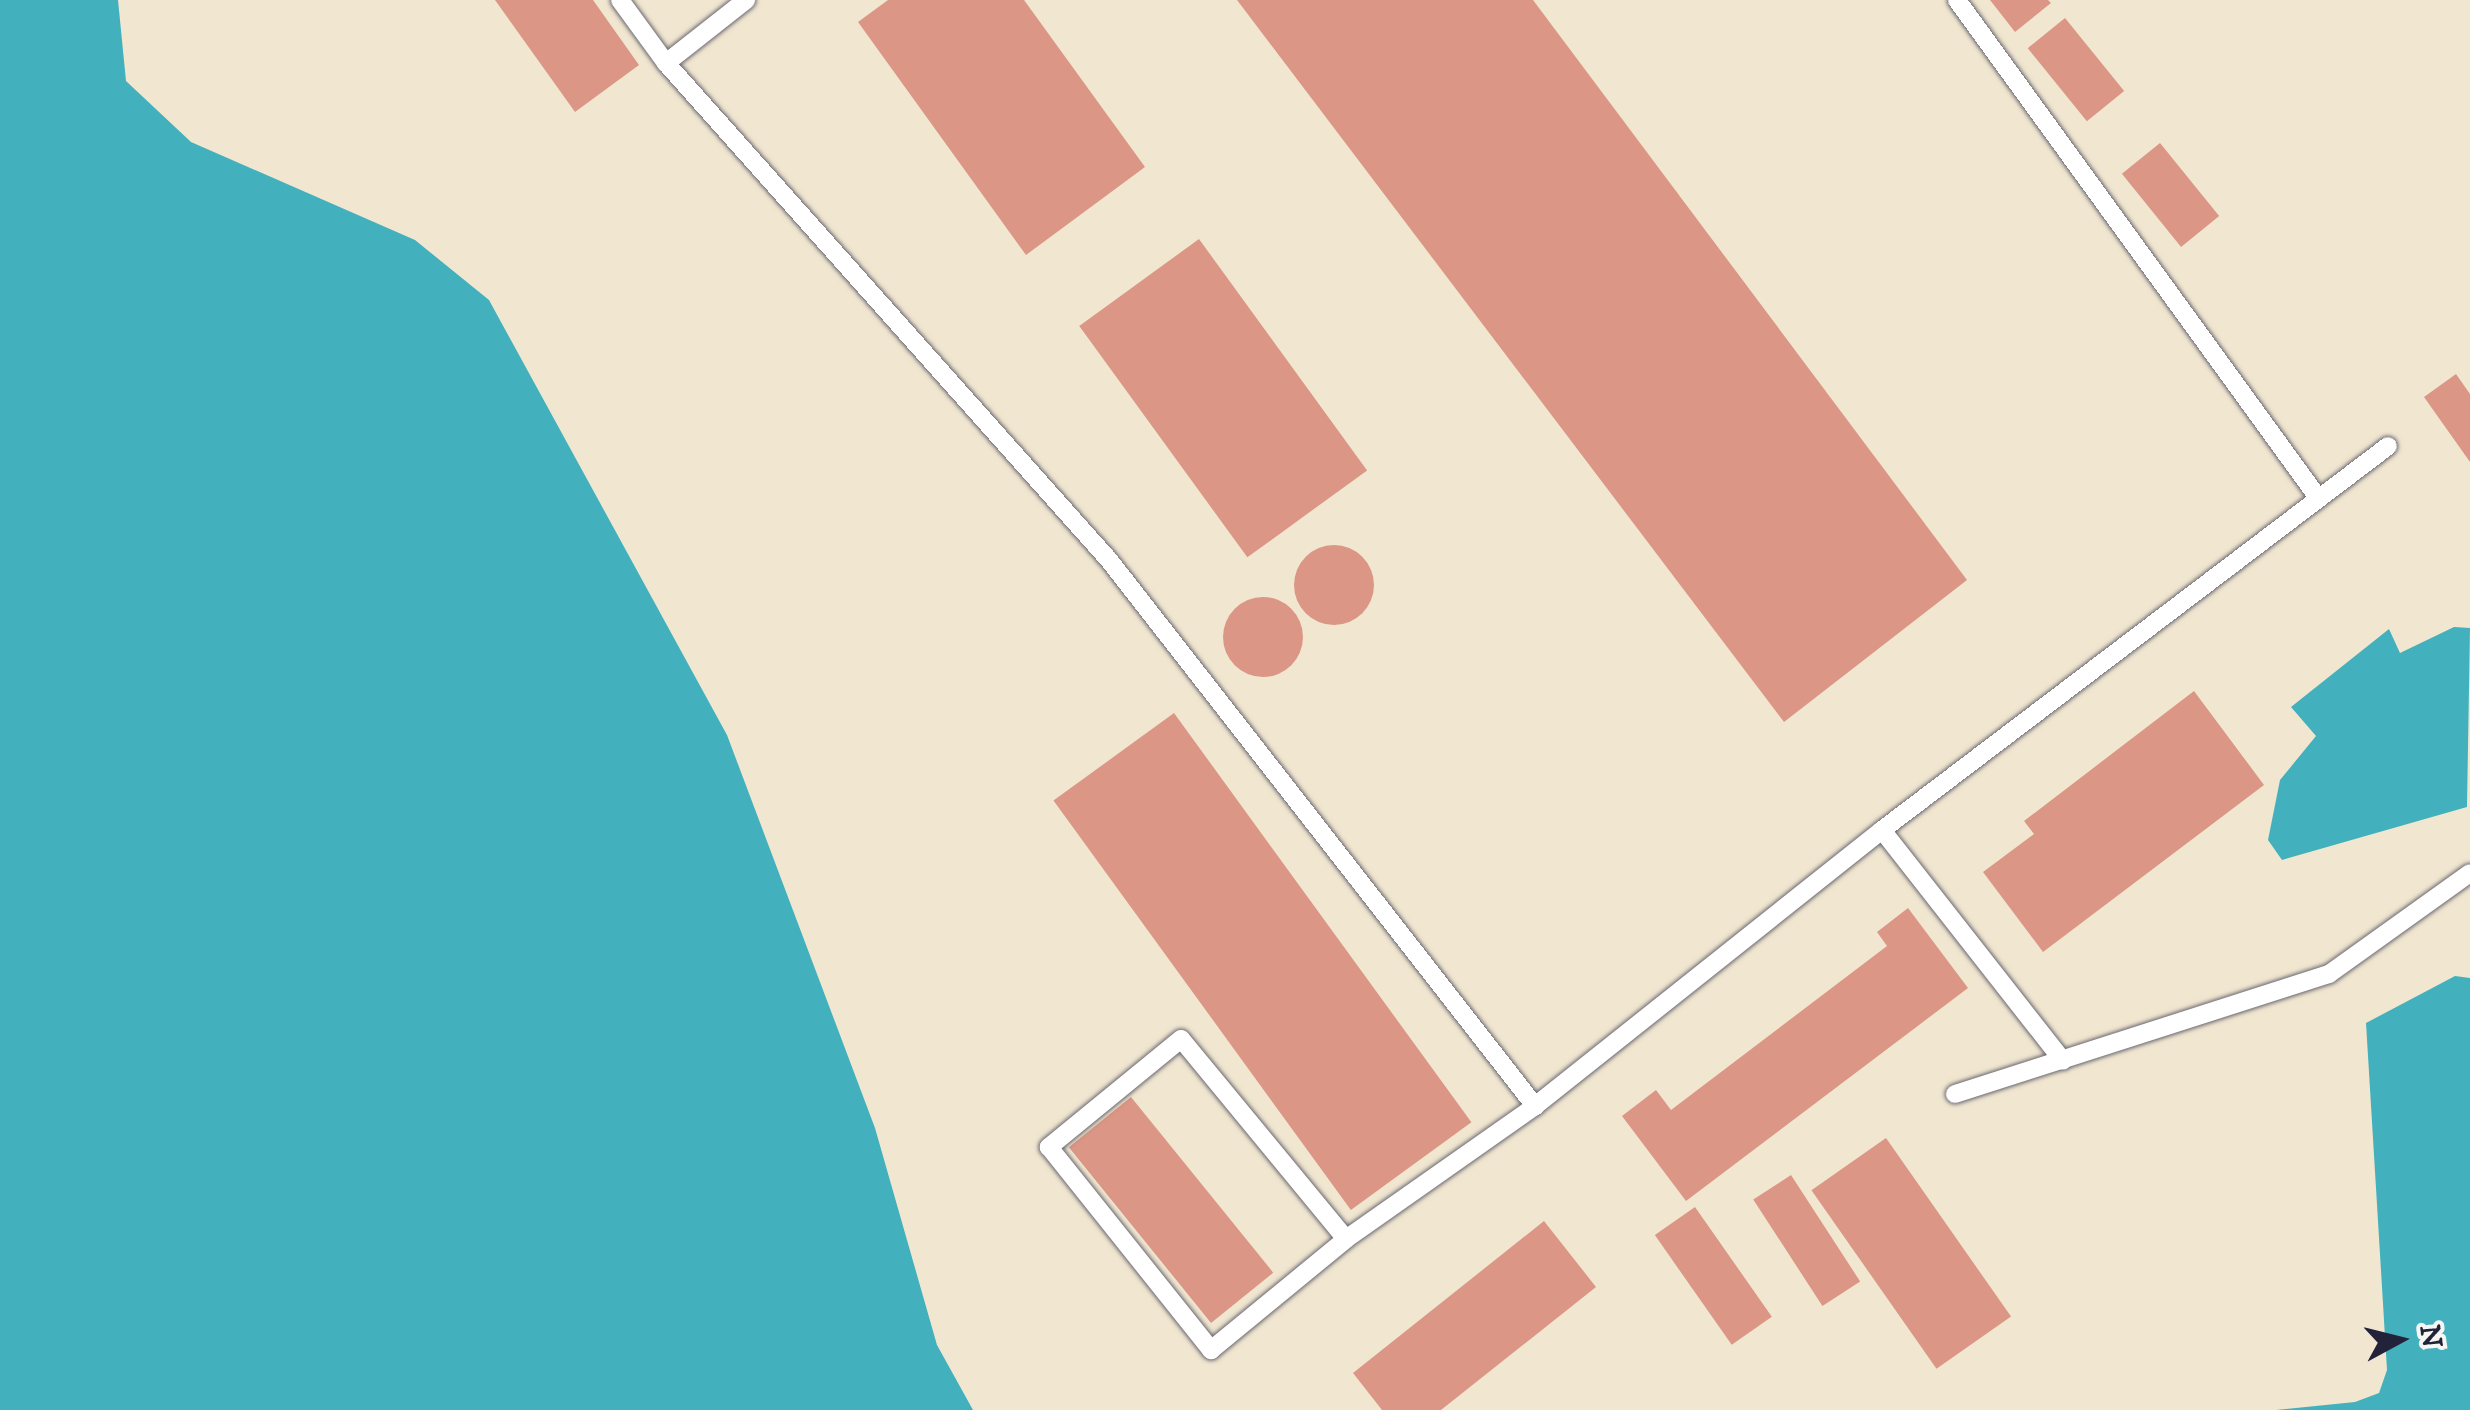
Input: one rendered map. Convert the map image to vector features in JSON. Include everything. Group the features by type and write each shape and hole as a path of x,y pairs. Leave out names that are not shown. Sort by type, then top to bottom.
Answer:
{"lane":[{"path":"620,0 666,63 1109,560 1536,1106"},
{"path":"666,63 746,0"},
{"path":"1956,0 2319,499"},
{"path":"1346,1239 1181,1039 1049,1147 1211,1350 1346,1239 1536,1106 1882,830 2388,446"},
{"path":"1882,830 2063,1061"},
{"path":"1956,1094 2329,974 2470,873"}],"water":[{"path":"0,0 118,0 126,81 191,142 415,240 489,300 727,735 875,1128 937,1345 973,1410 0,1410"},
{"path":"2454,627 2470,628 2467,807 2282,860 2268,840 2280,780 2316,736 2291,707 2389,629 2400,653"},
{"path":"2455,976 2470,978 2470,1410 2276,1410 2355,1402 2379,1393 2387,1370 2366,1023"}],"building":[{"path":"495,0 593,0 639,65 575,112"},
{"path":"888,0 1024,0 1145,167 1026,255 858,22"},
{"path":"1237,0 1533,0 1967,580 1784,722"},
{"path":"1990,0 2048,0 2051,3 2015,32"},
{"path":"2065,18 2124,91 2087,121 2028,48"},
{"path":"2160,143 2219,216 2181,247 2122,174"},
{"path":"1199,239 1367,470 1247,557 1079,326"},
{"path":"2456,374 2470,394 2470,462 2424,397"},
{"path":"1326,545 1342,545 1367,563 1374,585 1371,600 1356,618 1342,625 1326,625 1301,607 1294,593 1294,577 1312,552"},
{"path":"1255,597 1271,597 1296,615 1303,637 1300,652 1285,670 1271,677 1255,677 1230,659 1223,645 1223,629 1241,604"},
{"path":"2194,691 2264,785 2043,952 1983,872 2034,834 2024,821"},
{"path":"1174,713 1471,1122 1351,1210 1053,801"},
{"path":"1908,908 1968,988 1686,1201 1622,1116 1656,1090 1671,1110 1887,946 1877,932"},
{"path":"1131,1097 1273,1273 1211,1323 1069,1147"},
{"path":"1886,1138 2011,1317 1936,1369 1811,1190"},
{"path":"1791,1175 1860,1282 1822,1306 1753,1200"},
{"path":"1695,1207 1772,1317 1732,1345 1655,1235"},
{"path":"1544,1221 1596,1287 1441,1410 1382,1410 1353,1373"}]}
